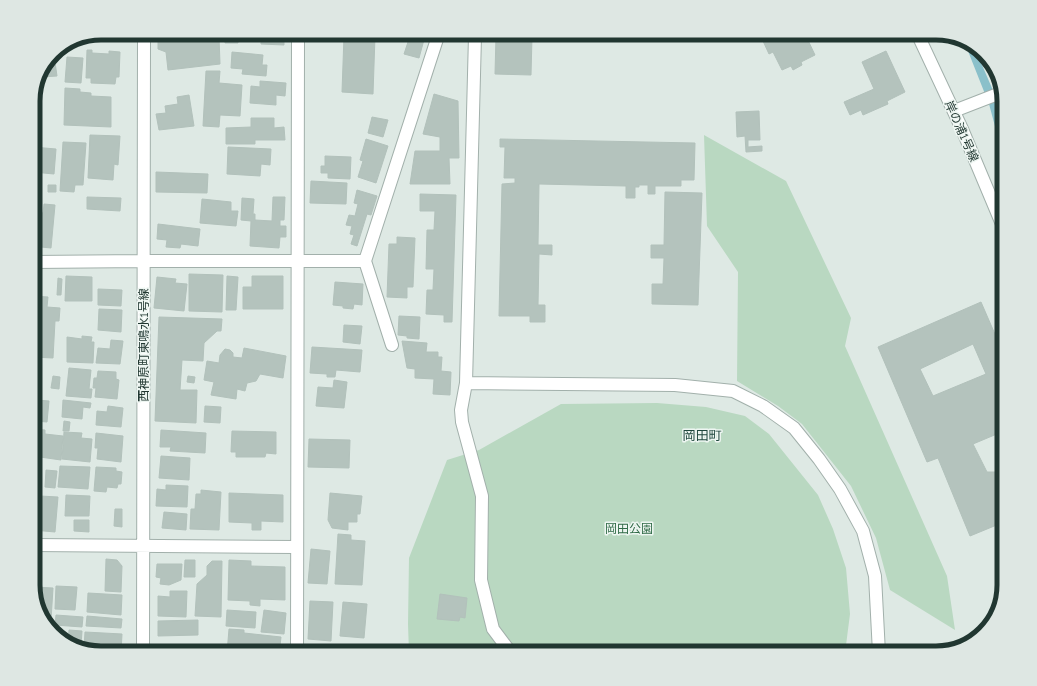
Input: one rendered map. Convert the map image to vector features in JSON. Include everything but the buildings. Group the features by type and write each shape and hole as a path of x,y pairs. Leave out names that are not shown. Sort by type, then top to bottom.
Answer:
{"street":[{"name":"西神原町東鳴水1号線","path":"143,646 142,261 144,40"},
{"path":"297,646 298,40"},
{"path":"392,344 365,262 437,40"},
{"path":"475,40 466,383 461,410 462,422 482,496 481,580 493,629 506,646"},
{"name":"岸の浦1号線","path":"920,40 954,111 997,212"},
{"path":"954,111 996,95"},
{"path":"40,262 365,262"},
{"path":"466,383 675,385 733,391 763,406 794,428 819,458 840,489 863,531 875,576 879,646"},
{"path":"40,545 296,547"}],"green space":[{"path":"704,135 786,181 851,318 845,346 947,576 955,630 890,590 876,538 851,486 802,424 778,406 737,381 738,272 707,226"},
{"name":"岡田公園","path":"657,403 706,407 745,416 769,434 818,495 833,529 846,568 850,614 846,646 409,646 409,558 447,460 479,450 561,404"}],"water":[{"path":"967,48 979,58 997,99 997,132 989,104"}],"district":[{"name":"岡田町","path":"702,435"}]}
